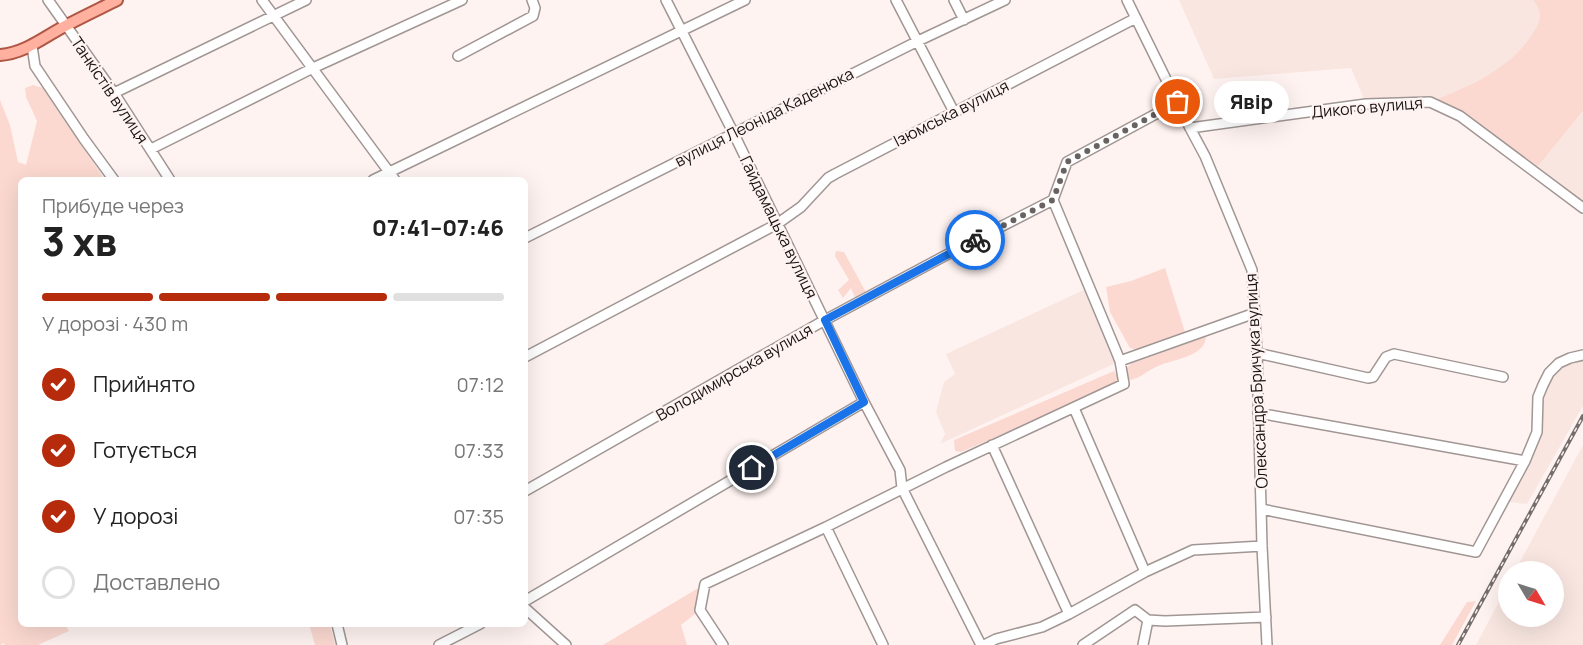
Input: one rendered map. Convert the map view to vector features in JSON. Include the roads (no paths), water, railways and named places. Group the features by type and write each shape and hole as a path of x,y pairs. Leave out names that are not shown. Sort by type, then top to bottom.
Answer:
{"main road":[{"path":"0,56 32,46 66,25 117,0"}],"street":[{"name":"Танкістів вулиця","path":"48,0 114,93 168,177"},
{"path":"262,0 392,176 745,0"},
{"path":"114,93 306,0"},
{"path":"151,149 313,68 462,0"},
{"path":"458,56 533,16 535,8 532,0"},
{"name":"Гайдамацька вулиця","path":"666,0 864,402 900,470 902,488 982,645"},
{"path":"896,0 954,112"},
{"path":"954,0 964,20"},
{"name":"вулиця Леоніда Каденюка","path":"528,236 733,132 1005,0"},
{"name":"Олександра Бричука вулиця","path":"1127,0 1205,156 1252,270 1267,645"},
{"name":"Ізюмська вулиця","path":"528,355 777,224 801,207 828,178 882,148 1136,18"},
{"path":"32,46 35,66 112,177"},
{"path":"723,645 700,610 705,584 1124,384 1120,362 1053,200 1067,162 1178,102"},
{"name":"Дикого вулиця","path":"1190,128 1366,104 1430,102 1460,116 1583,208"},
{"name":"Володимирська вулиця","path":"528,489 825,320 1053,200"},
{"path":"1120,362 1255,313"},
{"path":"1257,353 1368,378 1373,377 1386,357 1394,354 1503,377"},
{"path":"1261,509 1476,552 1525,461 1537,432 1538,397 1543,385 1559,363 1583,355"},
{"path":"528,598 864,402"},
{"path":"1074,408 1145,572"},
{"path":"1258,412 1525,461"},
{"path":"992,446 1069,614"},
{"path":"826,527 883,645"},
{"path":"982,645 1042,627 1145,572 1194,550 1262,546"},
{"path":"1083,645 1135,610 1148,620 1165,621 1266,616"},
{"path":"528,611 566,645"},
{"path":"1143,645 1148,620"},
{"path":"338,627 342,645"},
{"path":"439,645 474,627"}],"railway":[{"path":"1458,645 1583,416"}],"place":[{"name":"Явiр","path":"1178,102"}]}
